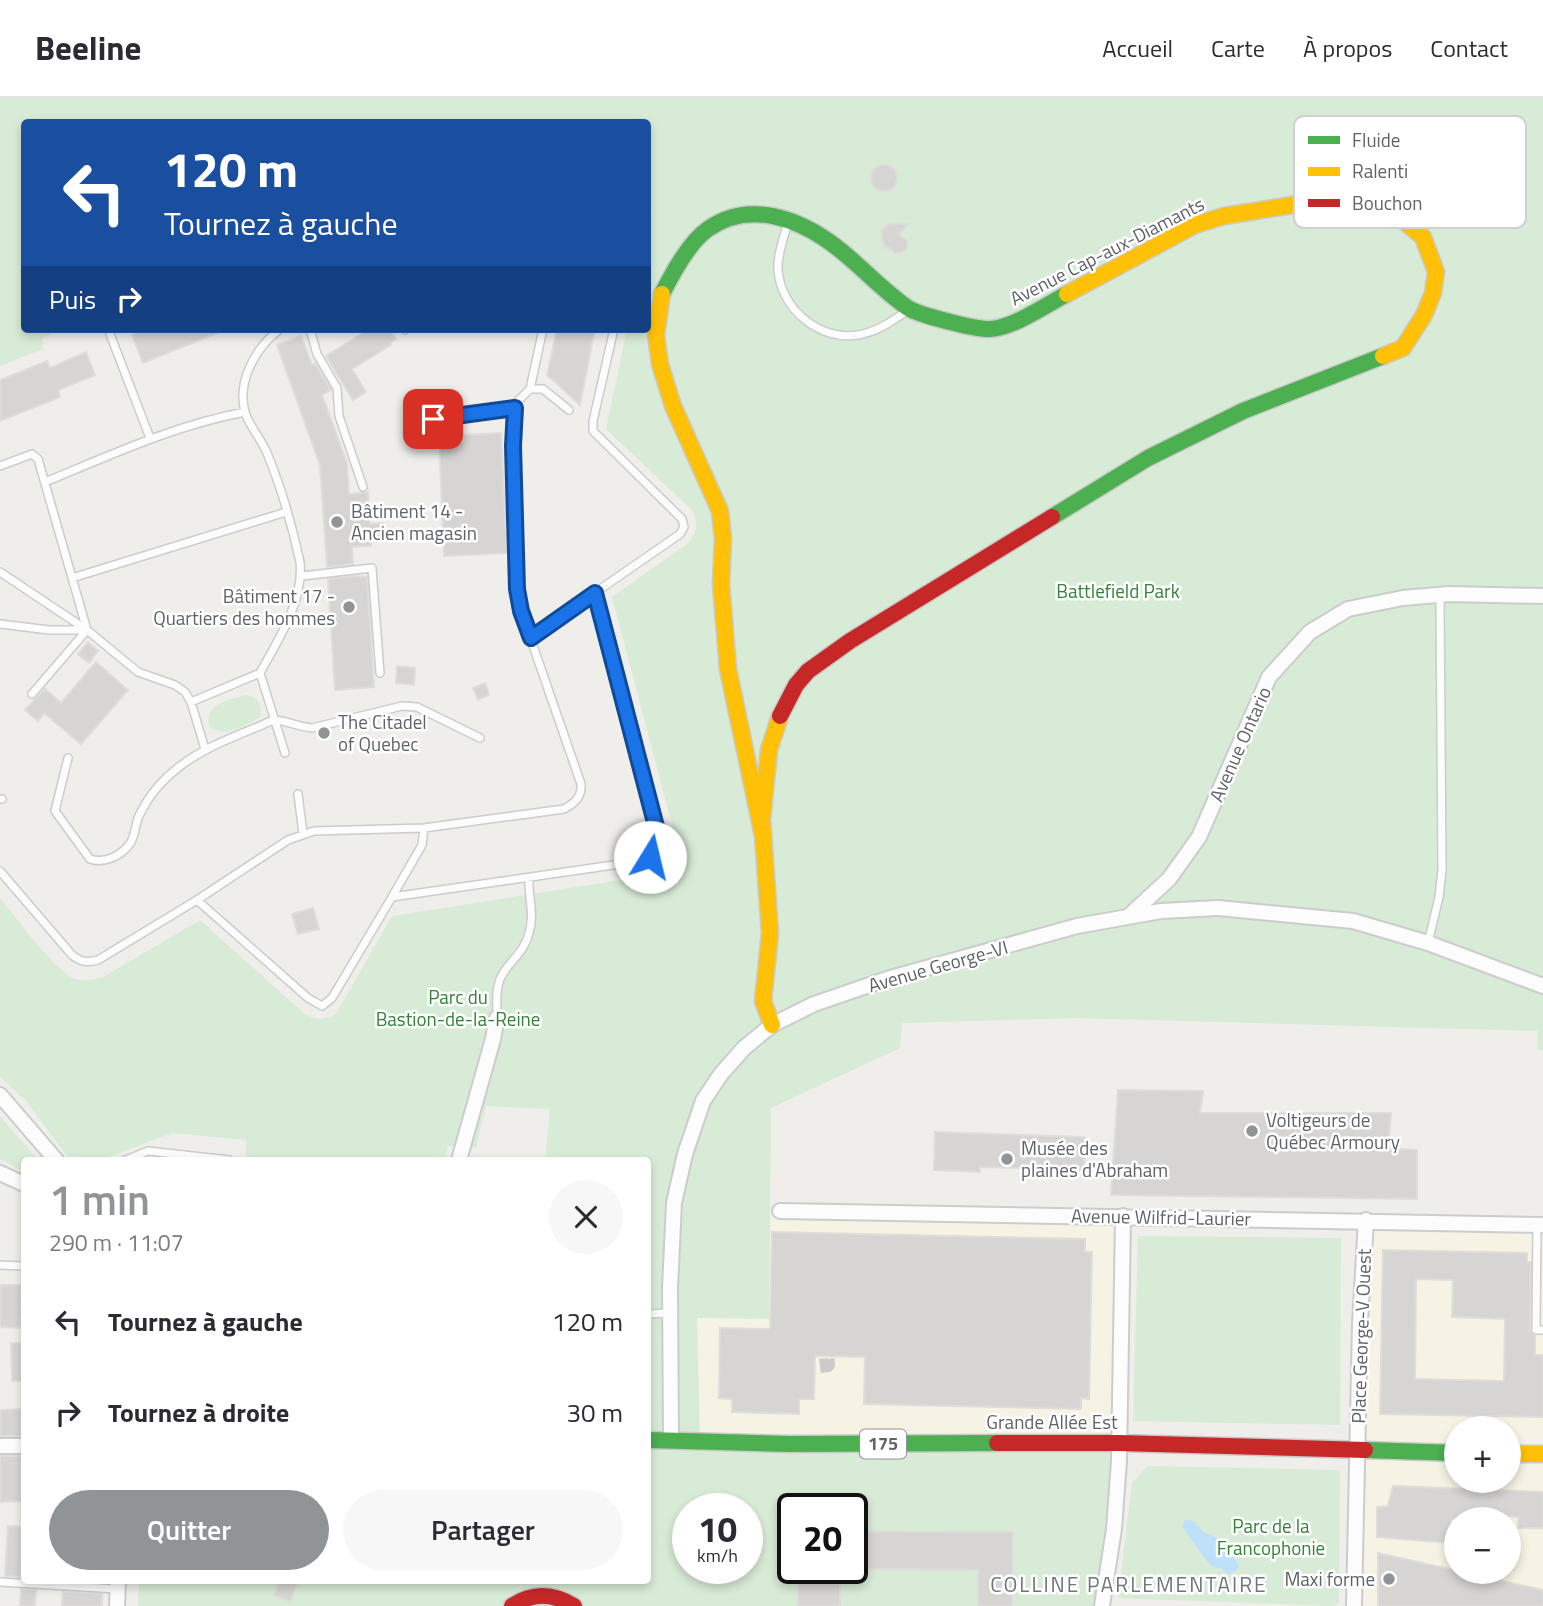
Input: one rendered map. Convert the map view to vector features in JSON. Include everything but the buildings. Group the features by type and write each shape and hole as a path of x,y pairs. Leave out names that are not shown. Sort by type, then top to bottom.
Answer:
{"street":[{"name":"Avenue Cap-aux-Diamants","path":"772,1025 763,1001 770,933 762,836 728,669 721,584 723,538 720,511 673,406 660,364 656,335 662,293 678,264 706,230 727,219 751,213 771,215 789,220 834,245 910,309 980,329 1000,327 1054,302 1195,225 1224,216 1294,205"},
{"name":"Avenue Cap-aux-Diamants","path":"762,836 769,750 785,704 808,671 850,641 1148,458 1243,411 1403,348 1424,315 1433,293 1436,272 1423,237 1412,228"},
{"name":"Avenue Ontario","path":"1130,915 1169,879 1199,837 1269,677 1310,632 1348,609 1403,598 1440,595 1543,596"},
{"name":"Avenue George-VI","path":"671,1440 670,1313 674,1203 685,1154 697,1117 721,1074 744,1048 772,1025 814,1004 887,979 1077,926 1130,915 1218,908 1353,921 1427,943 1543,986"},
{"path":"460,1157 493,1039 496,1018"},
{"path":"0,1095 53,1157"},
{"path":"0,1173 21,1183"},
{"name":"Avenue Wilfrid-Laurier","path":"780,1211 1540,1225"},
{"path":"1102,1606 1114,1529 1119,1443 1123,1216"},
{"name":"Place George-V Ouest","path":"1354,1606 1366,1220"},
{"name":"Grande Allée Est","path":"651,1440 789,1444 1119,1443 1444,1453"},
{"path":"0,1446 21,1446"},
{"path":"1521,1454 1543,1454"},
{"path":"117,1585 117,1606"},
{"path":"512,1606 546,1587 574,1606"}],"lane":[{"path":"789,220 780,250 778,269 783,296 802,318 826,331 856,335 880,328 910,309"},
{"path":"191,702 260,673 290,615 302,576 298,553 267,453 245,412 244,396 249,370 267,338 274,333"},
{"path":"311,333 317,354 337,388 339,416 363,487"},
{"path":"0,872 72,955 79,961 88,962 97,960 197,900 288,840 303,834 314,831 424,828 564,809 578,800 582,792 581,784 521,611 517,589 513,446 515,408 517,402 530,389 542,333"},
{"path":"531,638 680,534 685,523 593,431 613,333"},
{"path":"110,334 150,438"},
{"path":"530,389 543,389 569,410"},
{"path":"433,419 515,408"},
{"path":"46,482 150,438 213,418 245,412"},
{"path":"0,466 32,454 38,459 87,630"},
{"path":"72,578 286,512"},
{"path":"302,576 372,569 380,673"},
{"path":"0,572 87,630 138,672 175,685 185,692 191,702 205,749"},
{"path":"392,897 641,861 650,857 659,846 595,593"},
{"path":"1427,943 1439,897 1442,870 1440,595"},
{"path":"0,624 49,631 87,630"},
{"path":"32,694 87,630"},
{"path":"260,673 285,753"},
{"path":"68,758 55,811 90,859 99,862 108,860 132,841 138,815 159,785 177,768 205,749 275,720 299,727 312,727 402,706 417,707 480,738"},
{"path":"298,794 303,834"},
{"path":"197,900 316,1005 322,1006 337,990 422,845 424,828"},
{"path":"496,1018 502,974 522,950 529,933 533,915 529,878"},
{"path":"133,1157 148,1151 202,1157"},
{"path":"1540,1225 1536,1330 1543,1331"},
{"path":"0,1265 21,1266"},
{"path":"651,1314 670,1313"},
{"path":"0,1582 21,1583"},
{"path":"78,1584 117,1585"}],"shaded area":[{"path":"771,1210 1123,1216 1119,1443 700,1440 697,1317 769,1319"},
{"path":"1366,1220 1543,1223 1543,1606 1354,1606"}],"green space":[{"name":"Battlefield Park","path":"0,98 1543,98 1543,1050 1537,1050 1538,1031 1076,1018 902,1023 900,1048 771,1108 769,1319 697,1318 700,1440 1119,1443 1102,1606 138,1606 139,1584 651,1584 651,1157 545,1157 550,1109 486,1106 476,1148 448,1146 446,1157 246,1157 246,1140 172,1133 109,1157 68,1157 27,1102 0,1077 0,898 57,966 79,980 103,977 200,920 306,1015 321,1019 336,1014 392,916 684,870 612,597 687,544 696,528 692,510 606,429 626,333 651,333 651,119 21,119 21,333 52,333 42,339 43,349 0,366"},
{"path":"246,695 259,702 260,717 228,731 209,727 208,719 214,708 225,701"},
{"path":"0,1116 35,1157 21,1157 21,1170 0,1159"},
{"path":"1138,1236 1341,1238 1340,1425 1133,1421"},
{"name":"Parc de la Francophonie","path":"1147,1466 1340,1470 1339,1603 1334,1606 1118,1598 1132,1483"}],"water":[{"path":"1184,1520 1194,1521 1203,1532 1225,1541 1239,1566 1237,1570 1227,1574 1224,1570 1210,1565 1182,1527"}],"tunnel":[{"path":"820,1366 828,1365 827,1356"}],"traffic: fast":[{"path":"662,294 694,242 708,229 724,220 756,214 773,216 805,227 835,246 908,308 948,322 983,329 999,328 1067,294"},
{"path":"1052,517 1148,458 1243,411 1383,356"},
{"path":"651,1440 789,1444 997,1443"},
{"path":"1365,1450 1444,1453"}],"traffic: slow":[{"path":"1067,294 1195,225 1224,216 1294,205"},
{"path":"1383,356 1403,348 1424,315 1433,293 1436,272 1423,237 1412,228"},
{"path":"662,294 656,335 660,364 673,406 720,511 723,538 721,584 728,669 763,836"},
{"path":"772,1025 763,1001 770,933 762,820 769,750 780,716"},
{"path":"1521,1454 1543,1454"}],"traffic: jam":[{"path":"780,716 796,685 808,671 850,641 1052,517"},
{"path":"997,1443 1119,1443 1365,1450"},
{"path":"512,1606 535,1596 551,1597 574,1606"}],"place":[{"name":"Bâtiment 14 - Ancien magasin","path":"337,522"},
{"name":"Bâtiment 17 - Quartiers des hommes","path":"349,607"},
{"name":"The Citadel of Quebec","path":"324,733"},
{"name":"Voltigeurs de Québec Armoury","path":"1252,1131"},
{"name":"Musée des plaines d'Abraham","path":"1007,1159"},
{"name":"Maxi forme","path":"1389,1579"}],"district":[{"name":"COLLINE PARLEMENTAIRE","path":"1129,1585"}],"route":[{"path":"433,419 515,408 513,446 517,589 521,611 531,638 595,593 659,838 659,846 650,857"}],"park label":[{"name":"Parc du Bastion-de-la-Reine","path":"458,1008"}]}
